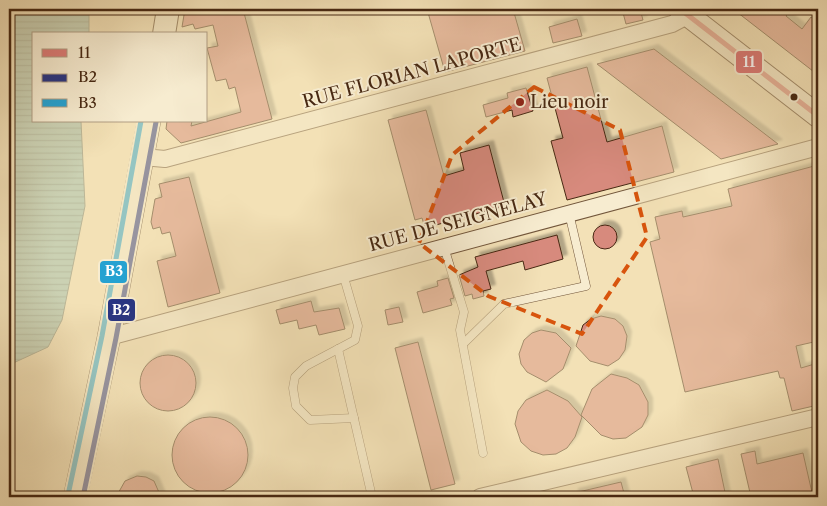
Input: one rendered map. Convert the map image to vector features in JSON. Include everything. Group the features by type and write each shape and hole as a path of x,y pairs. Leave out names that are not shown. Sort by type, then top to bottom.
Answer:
{"street":[{"path":"164,32 168,9"},
{"path":"687,11 818,116"},
{"name":"RUE FLORIAN LAPORTE","path":"143,156 165,159 663,27 687,11"},
{"path":"75,497 109,337 149,122"},
{"name":"RUE DE SEIGNELAY","path":"109,337 818,147"},
{"path":"480,497 818,417"}],"lane":[{"path":"463,344 504,304 586,286 569,213"},
{"path":"444,247 464,312 460,330 483,453"},
{"path":"343,274 358,326 355,340 306,366 295,377 293,388 296,406 310,420 354,418"},
{"path":"338,349 372,497"}],"highlighted area":[{"path":"534,87 620,130 647,237 582,334 488,296 419,243 452,155"}],"shaded area":[{"path":"9,9 89,9 89,32 32,32 32,122 81,122 85,206 62,320 48,347 9,365"}],"building":[{"path":"185,9 243,9 272,119 181,143 166,129 167,122 192,122 191,126 241,112 235,87 229,89 226,79 216,81 208,52 208,48 218,46 213,25 195,29 193,24 182,27"},
{"path":"427,9 513,9 525,51 445,72"},
{"path":"622,9 640,9 643,20 626,24"},
{"path":"733,9 791,9 786,16 802,29 811,17 818,22 818,75"},
{"path":"577,19 582,36 553,43 549,27"},
{"path":"654,49 778,144 721,159 597,64"},
{"path":"587,67 607,142 662,126 674,172 567,200 551,141 563,138 547,78"},
{"path":"526,88 533,111 513,117 512,110 486,117 483,105 508,98 507,93"},
{"path":"426,110 444,176 464,170 460,153 489,145 505,206 425,228 422,218 415,220 388,120"},
{"path":"818,165 818,341 796,346 801,368 818,363 818,405 792,411 784,378 780,378 778,371 685,392 650,242 660,239 655,217 682,211 683,217 732,206 728,189"},
{"path":"189,177 220,293 168,307 157,261 176,256 170,232 162,234 160,227 153,229 151,222 155,199 162,197 159,184"},
{"path":"605,225 613,229 617,237 613,245 605,249 597,245 593,237 597,229"},
{"path":"557,235 563,259 525,270 523,261 486,271 491,289 483,291 484,296 473,299 472,294 465,296 459,275 478,267 475,257"},
{"path":"448,278 454,298 450,299 452,305 423,313 417,292 438,286 437,281"},
{"path":"311,301 314,312 339,308 345,329 319,335 316,325 299,329 297,320 280,324 276,310"},
{"path":"399,307 403,322 388,325 385,310"},
{"path":"601,316 615,319 623,326 627,336 625,350 619,359 608,366 590,361 576,346 583,325 591,319"},
{"path":"541,330 556,333 571,348 563,369 546,382 527,372 521,364 519,354 524,340 532,333"},
{"path":"418,342 455,484 431,490 395,348"},
{"path":"163,355 173,355 188,363 194,372 196,383 194,394 188,403 173,411 163,411 152,406 145,399 140,388 140,378 145,367 152,360"},
{"path":"611,374 627,378 639,385 648,402 648,415 642,427 626,438 613,439 601,435 581,415 592,389"},
{"path":"547,390 568,401 582,417 575,437 567,448 556,454 543,455 531,451 521,442 515,424 518,411 526,400"},
{"path":"210,417 225,420 237,428 245,440 248,455 245,470 237,482 225,490 210,493 195,490 183,482 175,470 172,455 175,440 183,428 195,420"},
{"path":"755,451 757,464 803,453 813,497 751,497 741,454"},
{"path":"718,459 726,497 694,497 686,467"},
{"path":"137,476 146,477 154,481 161,497 116,497 125,481"},
{"path":"621,482 625,497 574,497 574,493"}],"transit line":[{"name":"11","path":"680,9 818,116"},
{"name":"B3","path":"68,495 102,336 141,122"},
{"name":"B2","path":"83,497 116,338 156,122"}],"place":[{"name":"Lieu noir","path":"520,102"}]}
